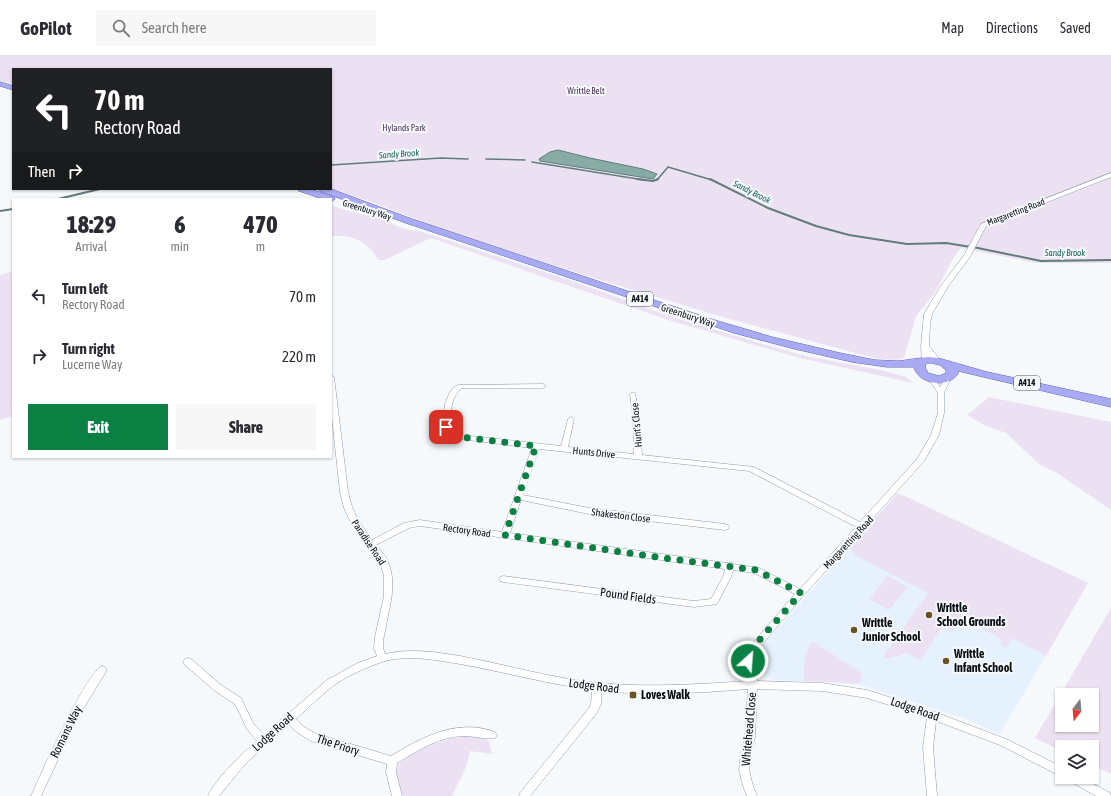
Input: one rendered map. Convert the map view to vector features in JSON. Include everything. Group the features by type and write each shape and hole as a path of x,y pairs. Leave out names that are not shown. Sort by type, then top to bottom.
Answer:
{"highway":[{"path":"0,84 12,88"},
{"name":"Greenbury Way","path":"305,190 330,198"},
{"name":"Greenbury Way","path":"326,190 369,204 409,221 707,322 809,350 880,364 940,380 950,376"},
{"name":"Greenbury Way","path":"332,199 388,217 409,221"},
{"path":"923,362 919,368 921,372 929,377"},
{"name":"Greenbury Way","path":"880,364 898,365 923,362 942,363"},
{"path":"942,363 952,369 950,376"},
{"name":"A414","path":"942,363 985,375 1111,403"},
{"name":"A414","path":"950,376 985,375"}],"street":[{"name":"Margaretting Road","path":"923,362 926,346 926,324 928,314 946,284 966,257 983,225 1111,175"},
{"path":"926,346 942,363"},
{"name":"Margaretting Road","path":"752,685 748,661 750,653 801,593 920,461 935,435 941,413 941,393 950,376"},
{"path":"929,377 941,393"},
{"name":"Paradise Road","path":"332,386 344,492 348,508 354,521 384,562 388,575 388,596 378,648 382,658"},
{"name":"Hunts Drive","path":"543,386 460,386 453,390 450,395 446,427 448,431 460,437 751,469 862,527"},
{"name":"Hunt's Close","path":"633,394 636,416 638,457"},
{"path":"564,449 571,419"},
{"path":"505,535 536,446"},
{"name":"Shakeston Close","path":"519,496 589,511 725,527"},
{"name":"Rectory Road","path":"370,544 413,523 656,557 730,565 756,570 801,593"},
{"name":"Pound Fields","path":"503,579 694,604 714,602 727,577 730,565"},
{"name":"Lodge Road","path":"213,796 235,768 263,741 330,683 361,666 382,658 414,654 448,658 597,688 630,690 694,689 752,685 822,687 867,694 932,715 1003,742 1055,768"},
{"path":"188,662 218,688 238,701 250,726 263,741"},
{"name":"Romans Way","path":"36,796 70,721 102,670"},
{"name":"Whitehead Close","path":"752,685 750,737 744,770 752,796"},
{"path":"524,796 592,711 596,704 597,688"},
{"path":"932,715 928,747 932,796"},
{"name":"The Priory","path":"289,718 301,730 314,738 392,762"},
{"path":"397,796 391,772 392,762 429,740 453,732 474,731 492,735"},
{"path":"1085,784 1106,796"}],"shaded area":[{"path":"558,150 643,169 657,174 653,179 540,161 539,159 550,152"},
{"name":"Writtle School Grounds","path":"898,493 1088,583 1000,734 969,720 857,684 772,680 760,673 755,665 754,657 760,648"}],"green space":[{"path":"0,56 1111,56 1111,263 1036,263 961,248 954,257 934,294 916,316 904,358 895,360 874,358 719,316 587,276 439,228 369,201 332,189 332,68 12,68 12,85 0,81"},
{"path":"332,205 377,218 403,228 420,231 572,281 675,318 801,355 885,371 906,377 913,383 800,358 668,320 431,238 384,260 378,260 370,248 359,240 346,236 332,236"},
{"path":"12,271 12,416 0,420 0,275"},
{"path":"989,397 1111,422 1111,510 1057,473 1040,465 1006,433 986,426 967,415"},
{"path":"898,493 1088,583 1046,656 1012,638 1006,648 999,644 1002,640 963,617 953,631 943,626 920,660 907,653 887,659 883,657 928,593 856,556 849,547"},
{"path":"888,576 908,587 889,610 869,599"},
{"path":"1111,608 1111,774 1099,768 1099,740 1055,740 1055,748 1035,738 1055,704 1055,732 1099,732 1099,688 1064,688"},
{"path":"812,641 859,671 862,676 861,681 857,684 805,681 805,661"},
{"path":"463,736 485,738 489,741 492,754 470,751 466,767 452,796 403,796 396,771 407,757 426,747 447,739"}],"waterway":[{"name":"Sandy Brook","path":"332,165 441,158 468,159"},
{"name":"Sandy Brook","path":"486,159 525,160"},
{"name":"Sandy Brook","path":"532,162 640,179"},
{"name":"Sandy Brook","path":"658,179 668,167 712,180"},
{"name":"Sandy Brook","path":"640,179 653,181 658,179"},
{"name":"Sandy Brook","path":"712,180 768,208 816,226 849,235 907,244 946,243 971,247"},
{"name":"Sandy Brook","path":"62,198 96,190"},
{"name":"Sandy Brook","path":"0,211 12,209"},
{"name":"Sandy Brook","path":"973,247 1041,261 1111,260"}],"place":[{"name":"Writtle School Grounds","path":"929,615"},
{"name":"Writtle Junior School","path":"854,630"},
{"name":"Writtle Infant School","path":"946,661"},
{"name":"Loves Walk","path":"633,695"}],"route":[{"path":"446,427 448,431 460,437 536,446 505,535 656,557 730,565 756,570 801,593 756,644 750,653 748,661"}],"park label":[{"name":"Writtle Belt","path":"586,91"},
{"name":"Hylands Park","path":"404,128"}]}
